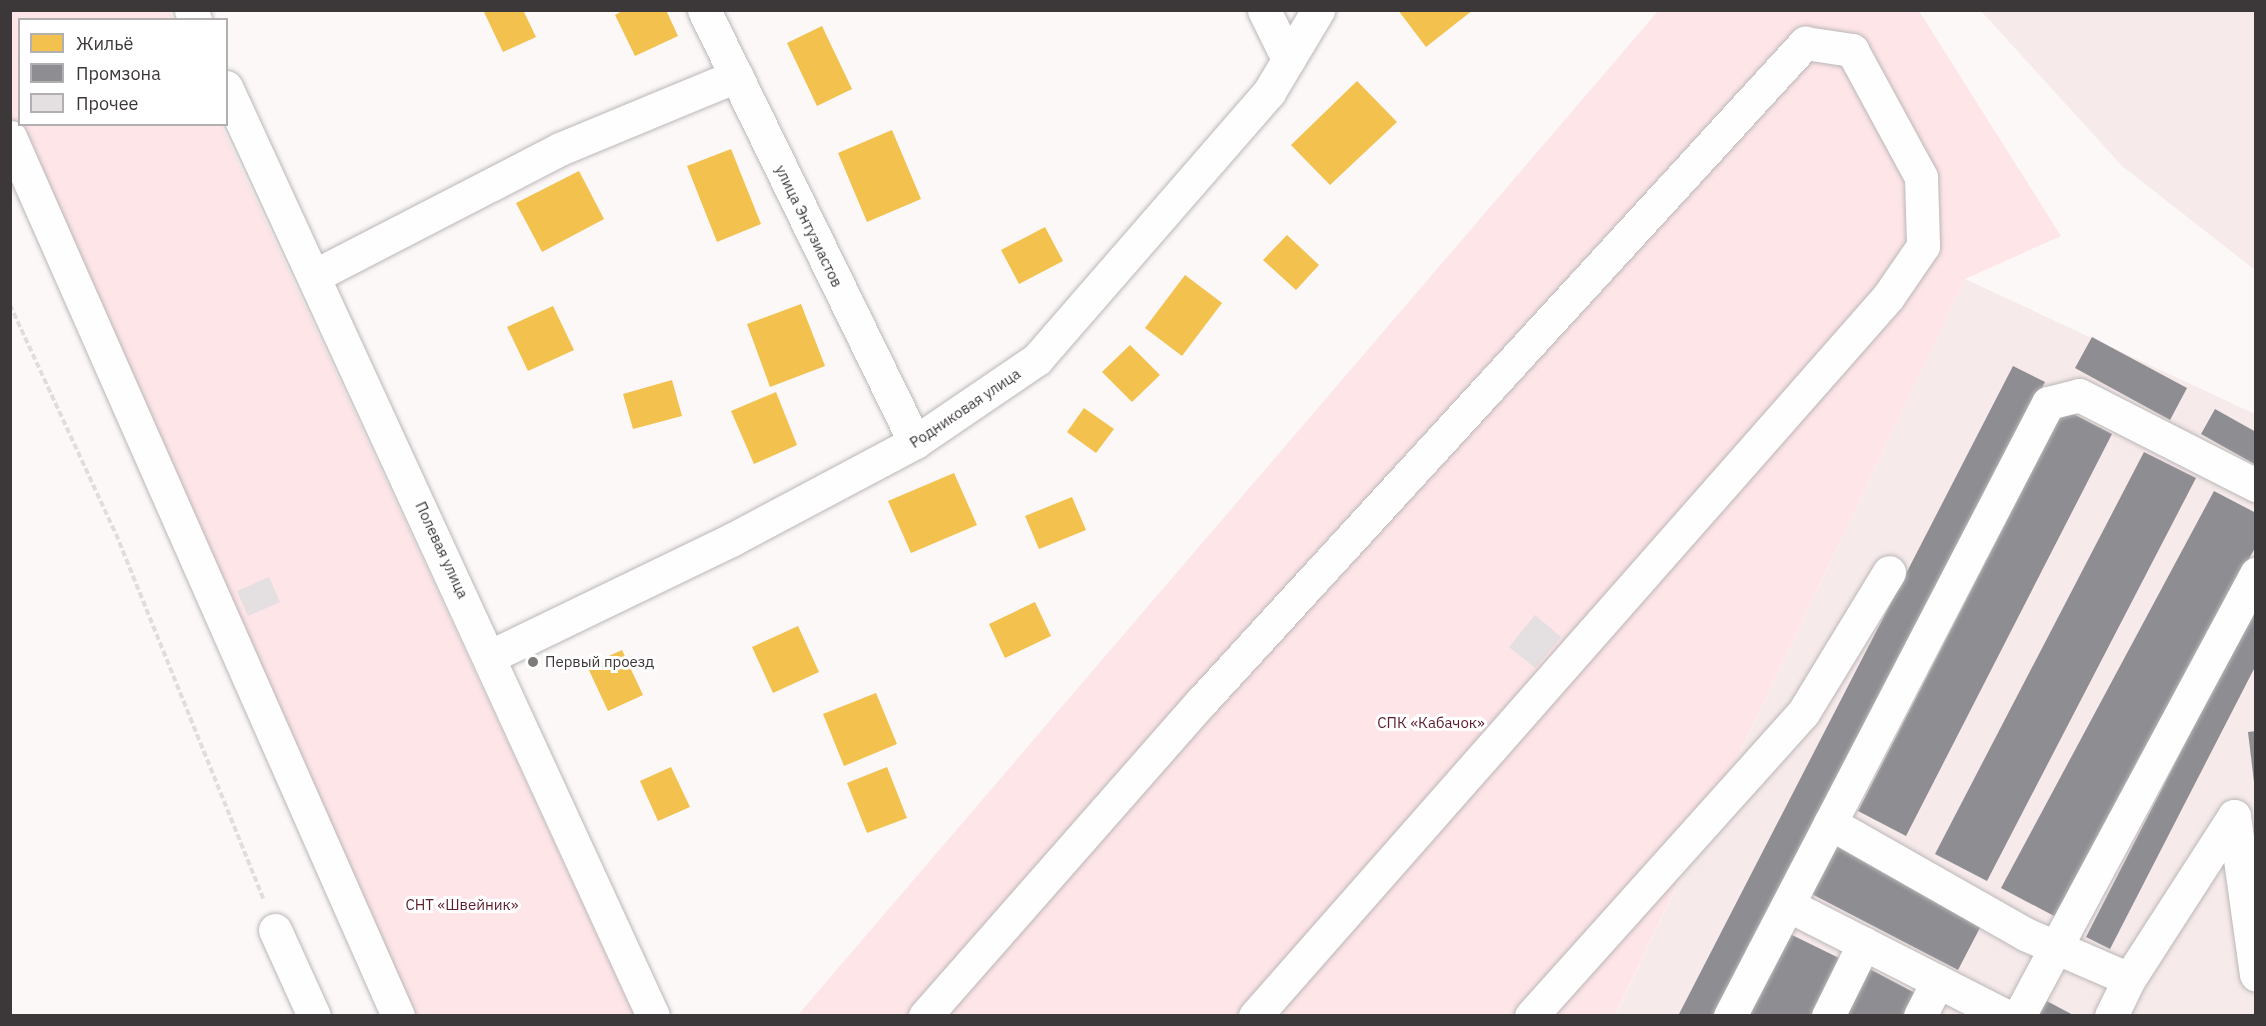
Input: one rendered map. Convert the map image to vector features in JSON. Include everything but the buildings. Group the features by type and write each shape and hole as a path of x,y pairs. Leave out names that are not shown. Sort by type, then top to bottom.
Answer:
{"street":[{"name":"улица Энтузиастов","path":"704,10 915,442"},
{"path":"1264,10 1288,59"},
{"name":"Родниковая улица","path":"491,656 731,540 915,442 1037,359 1269,92 1318,10"},
{"path":"925,1016 1202,701 1805,43 1852,50 1921,177 1923,246 1888,297 1255,1016"},
{"path":"314,276 560,149 736,76"},
{"name":"Полевая улица","path":"228,91 491,656 653,1016"},
{"path":"10,137 398,1016"},
{"path":"1730,1016 2048,403 2079,394 2256,485"},
{"path":"1531,1016 1803,713 1889,572"},
{"path":"2019,1016 2256,574"},
{"path":"2111,1016 2129,978 2234,816 2256,974"},
{"path":"1830,823 2056,947 2129,978"},
{"path":"1788,904 2006,1016"},
{"path":"275,930 314,1016"},
{"path":"1828,1016 1864,943"},
{"path":"1920,1016 1938,981"}],"path":[{"path":"10,305 116,534 275,930"}],"shaded area":[{"path":"1981,11 2255,11 2255,270 2122,166"},
{"path":"1965,279 2255,414 2255,1015 1615,1016"}],"green space":[{"name":"СНТ «Швейник»","path":"10,11 169,11 172,18 18,18 18,126 221,126 634,1015 392,1015 11,144"},
{"name":"СПК «Кабачок»","path":"1658,11 1919,11 2061,236 1965,279 1615,1015 797,1016"}],"place":[{"name":"Первый проезд","path":"533,662"}]}
